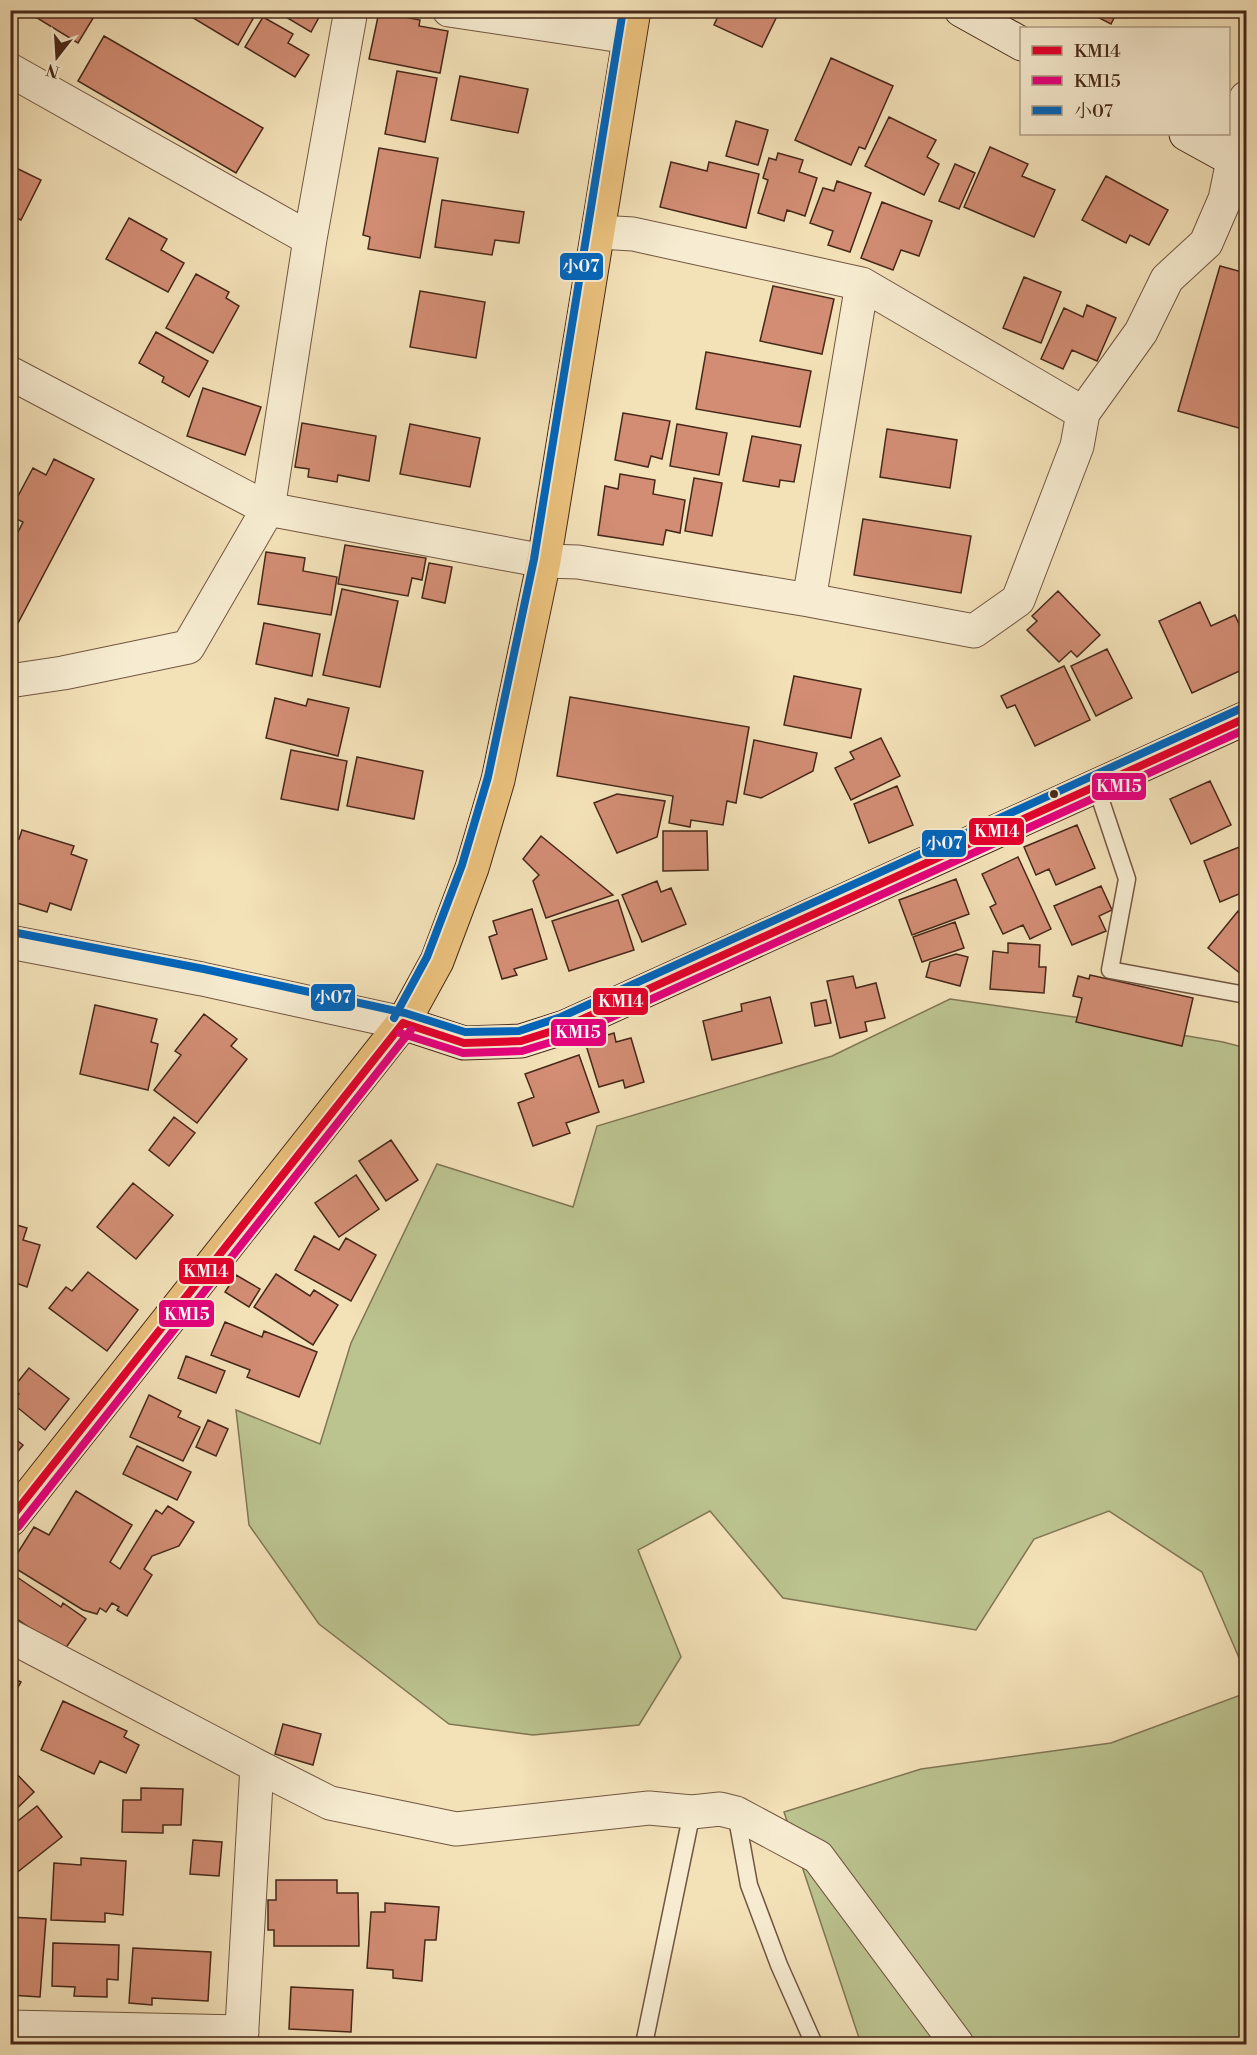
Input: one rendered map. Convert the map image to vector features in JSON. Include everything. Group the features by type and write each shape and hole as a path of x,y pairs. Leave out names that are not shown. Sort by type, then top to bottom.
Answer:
{"main road":[{"path":"10,1520 403,1023 437,961 472,868 498,780 544,561 632,24"}],"street":[{"path":"10,677 16,680 63,673 188,647 268,509 310,239 351,10"},
{"path":"449,10 632,24"},
{"path":"961,10 1020,43"},
{"path":"10,70 310,239"},
{"path":"10,373 268,509 544,561 578,562 809,600 974,631 1018,600 1077,446 1083,413 1141,332 1167,279 1206,243 1239,163 1246,98"},
{"path":"1188,135 1239,163"},
{"path":"599,232 633,234 862,284 1083,413"},
{"path":"809,600 862,284"},
{"path":"10,942 214,982 403,1023 464,1042 521,1041 565,1027 1246,718"},
{"path":"10,1636 330,1803 456,1829 649,1808 692,1812 720,1809 736,1814 818,1857 957,2044"},
{"path":"10,2026 242,2038 257,1766"}],"lane":[{"path":"1096,786 1126,879 1110,970 1246,995"},
{"path":"644,2044 692,1812"},
{"path":"736,1814 749,1885 779,1965 814,2044"}],"green space":[{"path":"950,999 1081,1018 1246,1048 1246,1674 1202,1572 1109,1511 1034,1539 976,1630 783,1598 710,1511 638,1550 681,1657 639,1725 533,1735 449,1724 319,1624 249,1525 236,1410 320,1444 351,1343 437,1164 573,1207 597,1126 832,1056"},
{"path":"1246,1693 1246,2044 861,2044 784,1812 921,1769 1111,1743"}],"building":[{"path":"24,10 98,10 78,43"},
{"path":"180,10 258,10 238,45"},
{"path":"274,10 323,10 311,32"},
{"path":"721,10 780,10 762,47 714,25"},
{"path":"1084,10 1118,10 1111,24"},
{"path":"379,12 420,20 419,26 448,31 440,73 369,59"},
{"path":"263,17 293,34 288,43 309,55 295,77 245,47"},
{"path":"104,36 263,128 236,173 78,81"},
{"path":"831,58 893,86 865,149 859,147 851,165 795,140"},
{"path":"397,71 437,78 425,142 385,134"},
{"path":"460,76 528,89 518,133 451,120"},
{"path":"889,117 936,140 927,157 939,164 924,195 865,166"},
{"path":"736,121 768,130 758,165 726,156"},
{"path":"990,147 1028,164 1022,176 1055,190 1034,237 964,207"},
{"path":"379,148 438,158 420,258 368,249 370,237 363,235"},
{"path":"778,153 803,160 799,172 817,178 805,216 787,210 784,221 758,213 768,180 763,178 769,158 776,160"},
{"path":"671,162 707,171 709,162 759,174 746,228 660,207"},
{"path":"955,164 975,173 959,209 939,201"},
{"path":"10,165 41,180 21,220 10,215"},
{"path":"1106,176 1168,210 1149,245 1130,235 1126,243 1082,220"},
{"path":"837,181 871,193 850,252 828,245 833,231 810,223 823,188 834,191"},
{"path":"442,200 524,212 519,243 495,240 492,255 435,247"},
{"path":"882,202 932,221 919,256 901,250 893,270 861,258"},
{"path":"129,218 167,239 161,250 184,263 168,292 106,259"},
{"path":"1220,266 1246,273 1246,430 1178,411"},
{"path":"196,274 229,292 226,298 239,306 213,353 166,328"},
{"path":"1024,277 1061,292 1041,343 1003,328"},
{"path":"773,286 834,299 822,354 760,341"},
{"path":"420,291 485,302 476,358 410,347"},
{"path":"1087,305 1116,318 1097,361 1072,350 1063,369 1041,359 1064,308 1083,317"},
{"path":"156,332 208,361 189,397 162,382 164,377 139,363"},
{"path":"706,352 811,371 800,427 696,409"},
{"path":"203,388 261,407 245,455 187,436"},
{"path":"623,413 670,421 662,459 651,456 648,467 615,460"},
{"path":"302,423 376,436 369,481 338,475 337,482 308,477 309,469 295,467"},
{"path":"410,424 480,438 470,487 400,474"},
{"path":"677,424 727,433 719,475 670,466"},
{"path":"887,429 957,440 950,488 880,477"},
{"path":"752,436 801,445 794,482 780,480 779,487 743,481"},
{"path":"54,459 94,479 17,625 10,622 10,533 16,536 23,522 10,516 10,511 33,468 46,475"},
{"path":"620,474 655,480 653,494 685,500 680,533 666,530 663,545 598,535 605,486 618,489"},
{"path":"694,478 722,483 712,536 685,531"},
{"path":"863,519 971,536 961,593 854,575"},
{"path":"345,545 426,558 422,580 412,578 408,596 338,584"},
{"path":"266,552 305,558 303,571 337,577 331,615 258,604"},
{"path":"429,563 452,567 445,603 422,598"},
{"path":"342,589 398,601 380,687 323,675"},
{"path":"1058,591 1100,635 1077,657 1071,651 1059,662 1027,630 1037,621 1032,616"},
{"path":"1200,602 1211,626 1235,615 1246,640 1246,668 1192,693 1159,621"},
{"path":"264,623 320,634 312,676 256,664"},
{"path":"1107,649 1132,698 1096,716 1071,666"},
{"path":"1064,666 1090,720 1035,746 1015,705 1007,708 1001,696"},
{"path":"794,676 861,689 851,738 784,725"},
{"path":"570,697 749,727 736,803 727,801 723,825 691,820 690,827 669,823 673,796 557,776"},
{"path":"275,698 306,706 308,699 349,708 338,756 266,738"},
{"path":"881,738 900,776 851,800 835,768 854,759 850,752"},
{"path":"754,740 817,753 813,771 761,798 744,794"},
{"path":"291,750 347,761 338,810 281,799"},
{"path":"357,757 423,771 414,819 347,806"},
{"path":"1210,781 1231,825 1191,844 1170,799"},
{"path":"897,786 913,825 869,843 854,804"},
{"path":"617,794 665,801 657,837 617,853 594,803"},
{"path":"1077,825 1095,868 1056,885 1049,869 1036,875 1024,847"},
{"path":"22,830 74,846 71,854 87,860 71,910 50,903 47,912 10,901 10,837 19,839"},
{"path":"663,831 707,831 708,870 663,871"},
{"path":"541,836 613,895 546,918 533,881 539,875 523,859"},
{"path":"1242,846 1246,858 1246,891 1220,902 1204,861"},
{"path":"1018,857 1051,929 1030,939 1023,925 1003,934 990,907 996,904 982,874"},
{"path":"956,879 969,914 912,935 899,900"},
{"path":"657,881 661,892 671,888 686,924 642,942 622,895"},
{"path":"1101,886 1112,910 1099,916 1106,931 1072,945 1054,906"},
{"path":"618,900 634,950 569,971 552,921"},
{"path":"532,909 547,959 514,969 517,975 502,979 489,937 497,934 493,921"},
{"path":"1238,911 1246,918 1246,967 1241,974 1208,948"},
{"path":"955,922 964,948 922,962 913,937"},
{"path":"1008,943 1040,945 1039,967 1046,967 1044,993 990,989 993,951 1008,953"},
{"path":"956,954 968,957 960,986 926,977 930,962"},
{"path":"1090,975 1193,998 1182,1046 1076,1022 1082,998 1073,996 1078,976 1089,979"},
{"path":"853,976 856,988 876,983 885,1018 865,1022 867,1031 840,1038 827,981"},
{"path":"770,997 782,1043 712,1060 703,1021 742,1011 741,1004"},
{"path":"826,1000 831,1023 815,1026 811,1003"},
{"path":"95,1005 157,1019 151,1042 158,1044 148,1090 80,1074"},
{"path":"204,1014 237,1039 231,1046 247,1059 197,1123 154,1090 181,1055 175,1051"},
{"path":"614,1033 616,1042 631,1038 644,1082 625,1088 623,1080 599,1087 585,1042"},
{"path":"579,1055 599,1112 566,1123 570,1133 533,1146 518,1103 534,1097 525,1074"},
{"path":"174,1117 195,1133 169,1166 149,1150"},
{"path":"391,1140 418,1180 386,1201 359,1161"},
{"path":"356,1175 379,1209 339,1237 315,1203"},
{"path":"133,1183 173,1215 136,1259 97,1227"},
{"path":"10,1223 27,1228 23,1240 40,1245 27,1287 10,1281"},
{"path":"314,1236 339,1250 346,1238 376,1255 351,1301 295,1270"},
{"path":"88,1272 138,1310 107,1351 49,1308 66,1287 72,1291"},
{"path":"276,1274 310,1296 314,1290 338,1305 313,1345 254,1307"},
{"path":"236,1275 260,1289 249,1307 225,1292"},
{"path":"225,1322 262,1337 264,1331 317,1352 299,1397 247,1377 250,1370 211,1355"},
{"path":"186,1356 225,1371 216,1393 178,1378"},
{"path":"29,1368 69,1399 45,1430 12,1403 19,1394 13,1388"},
{"path":"149,1395 181,1411 178,1417 200,1427 183,1461 130,1437"},
{"path":"208,1420 228,1429 216,1456 196,1447"},
{"path":"10,1435 23,1445 10,1461"},
{"path":"137,1446 191,1472 177,1500 123,1474"},
{"path":"76,1491 132,1525 110,1562 120,1569 156,1510 162,1514 168,1506 194,1522 179,1546 152,1556 144,1569 152,1575 127,1616 117,1610 119,1607 112,1603 106,1612 100,1608 97,1614 83,1610 10,1565 34,1527 49,1535"},
{"path":"11,1573 61,1607 63,1603 86,1619 65,1649 44,1635 41,1640 24,1629 27,1626 10,1614"},
{"path":"10,1676 21,1682 10,1701"},
{"path":"63,1701 127,1731 124,1737 139,1745 126,1773 100,1761 94,1774 41,1750"},
{"path":"283,1724 321,1734 313,1765 275,1754"},
{"path":"10,1767 34,1792 10,1815"},
{"path":"141,1788 183,1789 181,1825 163,1825 163,1833 122,1832 123,1800 141,1800"},
{"path":"37,1806 62,1837 10,1878 10,1827"},
{"path":"193,1840 222,1842 219,1876 190,1874"},
{"path":"81,1858 126,1861 123,1915 105,1913 105,1922 51,1920 54,1863 81,1865"},
{"path":"276,1880 337,1880 337,1893 358,1893 359,1946 274,1946 274,1930 268,1930 268,1900 276,1900"},
{"path":"385,1903 439,1907 436,1940 425,1940 422,1981 393,1978 393,1970 367,1968 371,1912 385,1912"},
{"path":"10,1917 46,1919 40,1997 10,1995"},
{"path":"53,1943 119,1945 118,1980 107,1979 107,1997 74,1996 75,1987 52,1986"},
{"path":"133,1948 211,1952 208,2001 152,1998 152,2005 129,2003"},
{"path":"291,1987 353,1990 351,2032 289,2029"}],"transit line":[{"name":"小07","path":"394,1018 427,957 462,865 488,777 534,559 623,10"},
{"name":"小07","path":"12,932 204,969 405,1013 465,1032 519,1031 561,1017 1242,708"},
{"name":"KM14","path":"403,1023 464,1043 521,1041 565,1027 1246,718"},
{"name":"KM15","path":"400,1033 463,1053 522,1051 568,1037 1246,729"},
{"name":"KM14","path":"10,1519 403,1023"},
{"name":"KM15","path":"18,1527 411,1030"}]}
